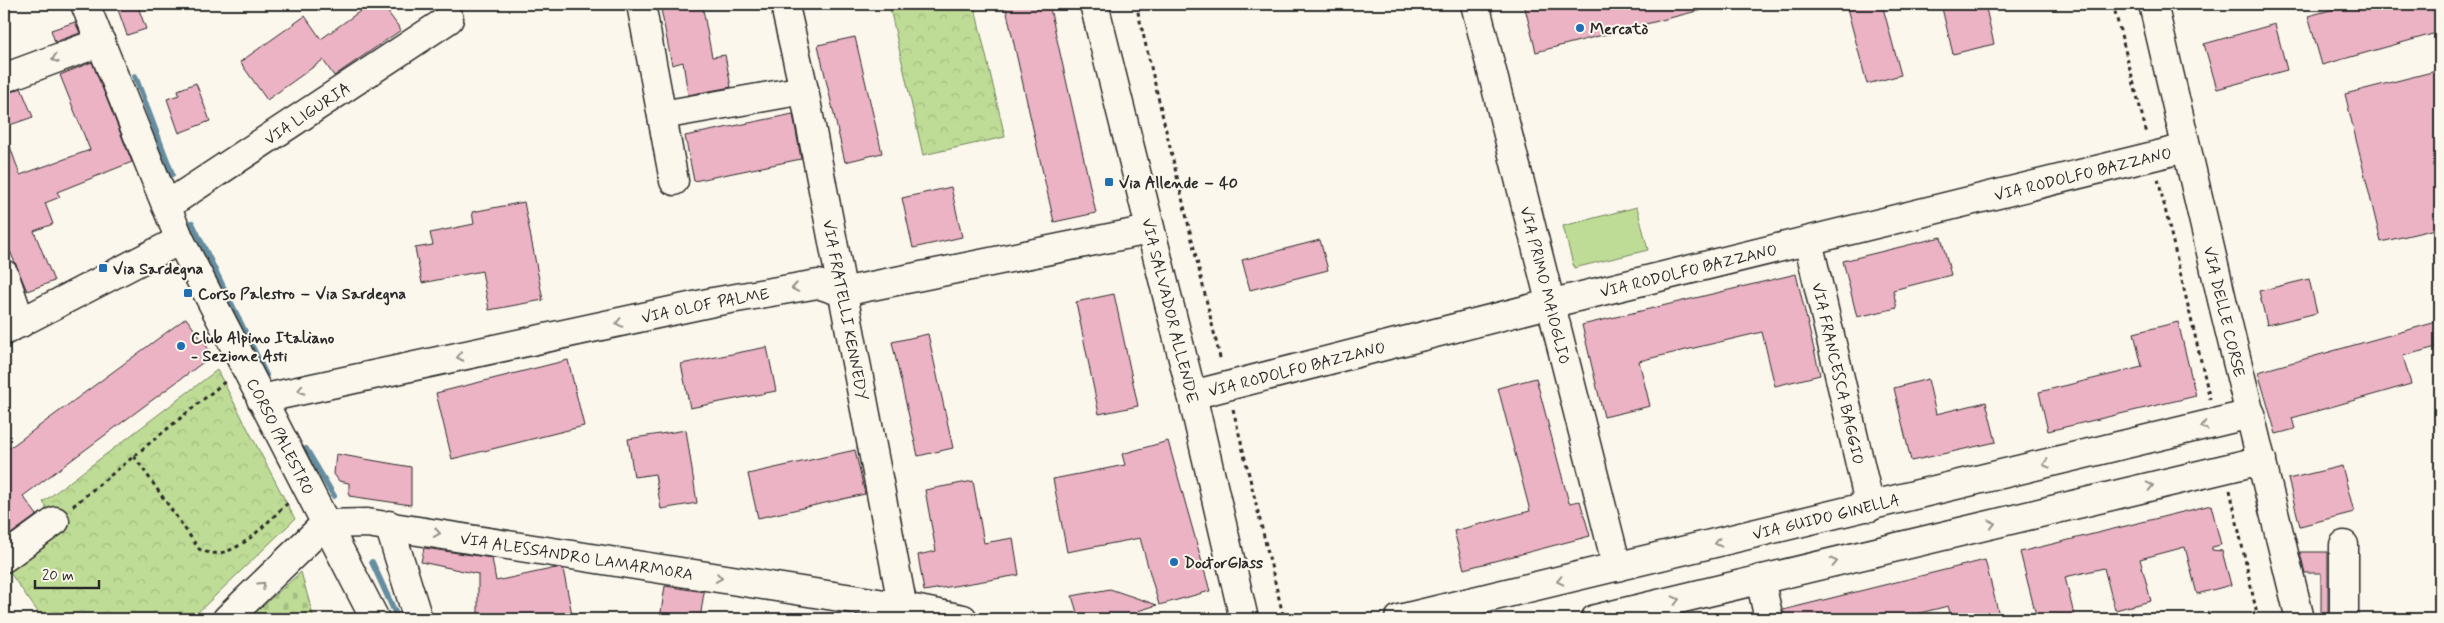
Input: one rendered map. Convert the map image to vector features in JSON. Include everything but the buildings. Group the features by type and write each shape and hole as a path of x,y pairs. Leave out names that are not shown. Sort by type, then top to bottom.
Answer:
{"street":[{"name":"CORSO PALESTRO","path":"86,4 180,240 375,619"},
{"path":"641,4 674,181"},
{"name":"VIA SALVADOR ALLENDE","path":"1094,4 1149,230 1192,395 1244,619"},
{"name":"VIA PRIMO MAIOGLIO","path":"1475,4 1549,304 1617,567"},
{"name":"VIA DELLE CORSE","path":"2153,4 2300,619"},
{"name":"VIA FRATELLI KENNEDY","path":"787,14 804,90 904,613"},
{"name":"VIA LIGURIA","path":"166,206 448,19"},
{"path":"4,78 101,42"},
{"path":"662,115 804,90"},
{"name":"VIA RODOLFO BAZZANO","path":"1192,395 1549,304 2186,148"},
{"name":"VIA OLOF PALME","path":"261,398 713,302 818,284 842,292 1149,230"},
{"path":"4,274 13,327 180,240"},
{"name":"VIA FRANCESCA BAGGIO","path":"1808,241 1870,507"},
{"name":"VIA GUIDO GINELLA","path":"1399,619 2251,414"},
{"path":"1595,619 2262,460"},
{"path":"4,558 55,521"},
{"path":"227,619 325,524"},
{"name":"VIA ALESSANDRO LAMARMORA","path":"325,524 389,525 904,613 963,619"},
{"path":"389,525 418,619"},
{"path":"2344,545 2344,619"},
{"path":"1760,579 1769,619"}],"path":[{"path":"1136,4 1223,370"},
{"path":"2113,4 2153,156 2216,423"},
{"path":"55,521 244,366"},
{"path":"134,456 199,549 208,554 222,554 236,549 307,489"},
{"path":"2226,468 2258,619"}],"green space":[{"path":"889,4 974,4 1005,137 923,155"},
{"path":"1637,207 1648,250 1574,268 1563,226"},
{"path":"217,370 295,519 191,619 43,619 5,566 57,524 43,502"},
{"path":"301,572 314,619 248,619"}],"waterway":[{"path":"135,76 172,174"},
{"path":"192,223 266,375"},
{"path":"306,449 334,496"},
{"path":"372,562 398,619"}],"place":[{"name":"Mercatò","path":"1580,28"},
{"name":"Via Allende – 40","path":"1109,182"},
{"name":"Via Sardegna","path":"103,268"},
{"name":"Corso Palestro – Via Sardegna","path":"188,293"},
{"name":"Club Alpino Italiano - Sezione Asti","path":"181,346"},
{"name":"DoctorGlass","path":"1174,562"}]}
